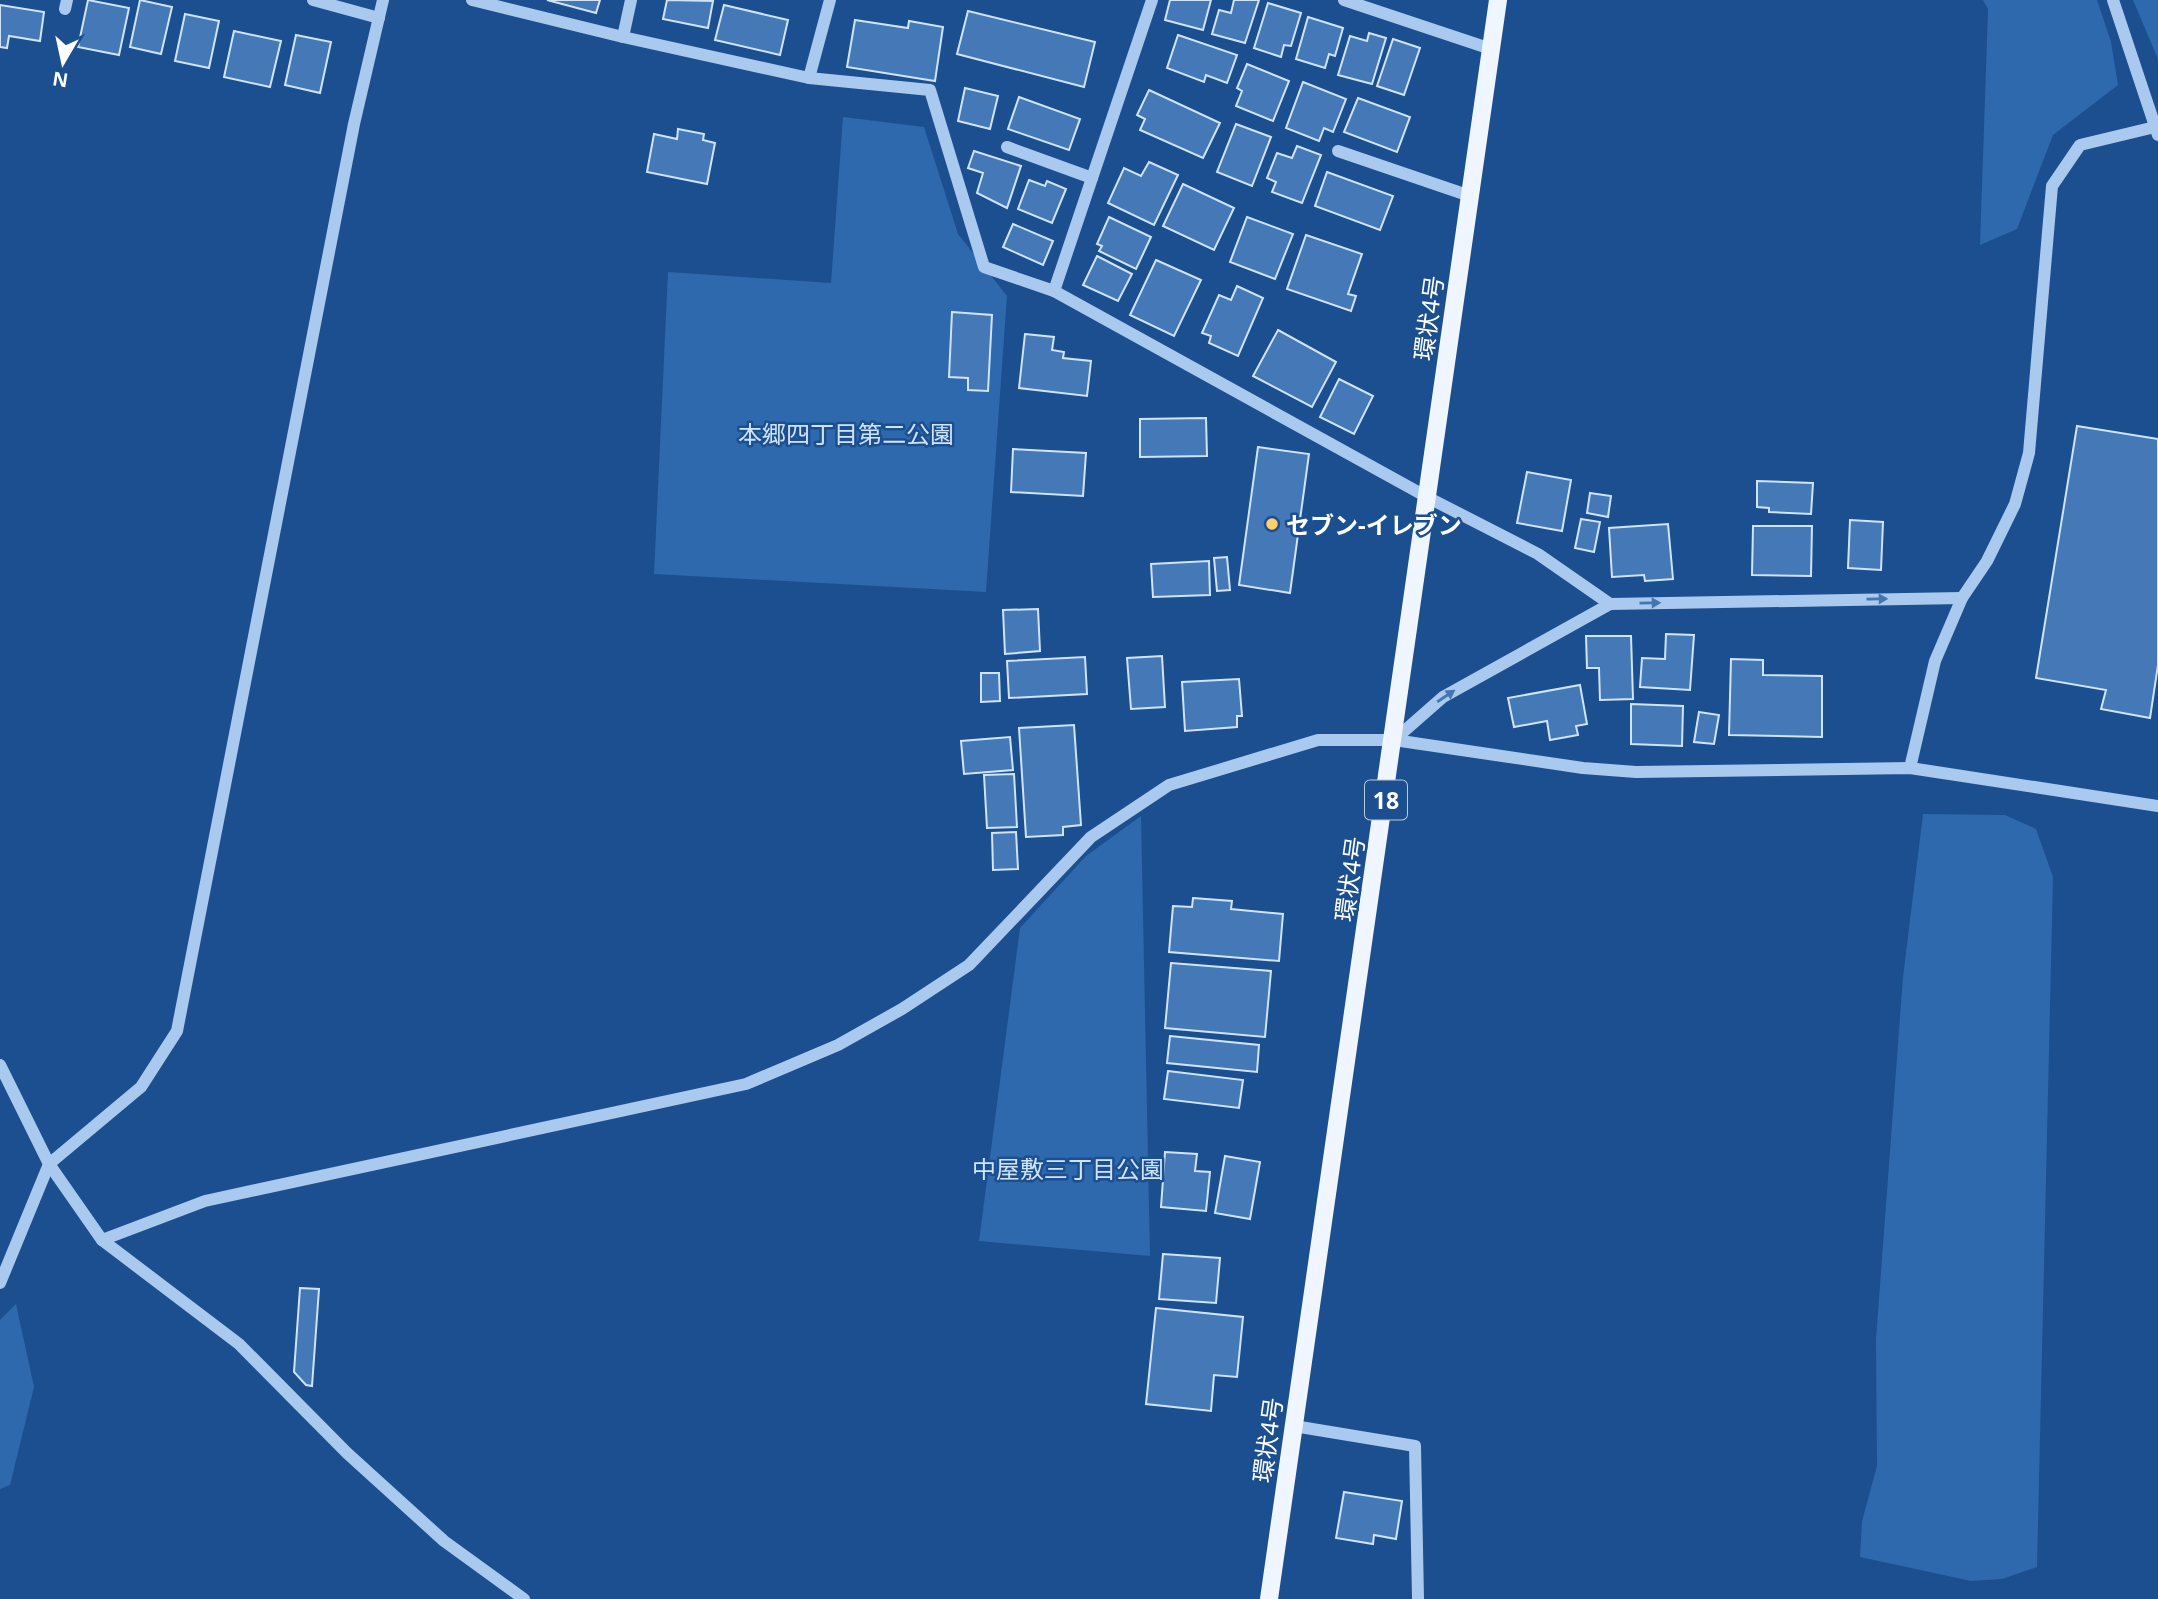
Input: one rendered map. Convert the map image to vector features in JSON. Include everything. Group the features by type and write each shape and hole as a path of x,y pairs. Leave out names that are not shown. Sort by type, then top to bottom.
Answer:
{"main road":[{"name":"環状4号","path":"1269,1599 1498,0"}],"street":[{"path":"313,0 379,18"},
{"path":"0,1283 49,1164 141,1087 177,1031 354,124 383,0"},
{"path":"472,0 809,78 930,90 984,267 1054,291 1427,497 1538,554 1610,604"},
{"path":"623,37 631,0"},
{"path":"809,78 830,0"},
{"path":"1054,291 1153,0"},
{"path":"1344,0 1491,49"},
{"path":"1910,768 1935,661 1962,597 1987,561 2015,504 2029,453 2052,186 2080,145 2157,131 2113,0"},
{"path":"1007,148 1092,178"},
{"path":"1338,151 1470,196"},
{"path":"1394,740 1443,697 1610,604 1962,597"},
{"path":"102,1240 205,1201 746,1084 838,1045 902,1009 969,965 1091,837 1169,785 1318,740 1394,740 1583,768 1636,772 1910,768 2158,806"},
{"path":"0,1065 49,1164 102,1240 239,1345 347,1453 444,1541 524,1599"},
{"path":"1294,1426 1415,1446 1418,1599"}],"green space":[{"path":"1983,0 2097,0 2111,42 2118,85 2053,135 2017,229 1980,245 1988,9"},
{"path":"2133,0 2158,0 2158,59"},
{"name":"本郷四丁目第二公園","path":"843,117 924,127 958,234 1007,296 986,592 654,574 668,272 831,283"},
{"path":"1923,814 2005,815 2036,829 2053,877 2037,1567 2002,1579 1971,1581 1860,1557 1862,1521 1877,1466 1876,1339 1903,977"},
{"name":"中屋敷三丁目公園","path":"1141,816 1150,1256 979,1241 1020,928 1086,856"},
{"path":"16,1304 34,1387 10,1485 0,1489 0,1320"}],"building":[{"path":"88,0 129,8 119,55 78,47"},
{"path":"140,0 172,7 161,54 130,47"},
{"path":"547,0 600,0 596,13"},
{"path":"667,0 713,1 708,28 663,19"},
{"path":"1170,0 1211,0 1203,30 1165,20"},
{"path":"1234,0 1259,0 1245,43 1212,34 1219,10 1231,13"},
{"path":"1268,3 1301,13 1291,46 1284,45 1281,57 1254,48"},
{"path":"0,5 44,12 40,41 9,36 7,48 0,47"},
{"path":"724,5 788,20 780,55 715,40"},
{"path":"968,11 1095,42 1084,87 957,54"},
{"path":"185,14 219,21 209,68 175,61"},
{"path":"1308,17 1343,28 1335,56 1329,54 1325,68 1296,59"},
{"path":"855,20 908,28 909,21 943,27 935,81 847,67"},
{"path":"234,31 281,41 270,87 224,77"},
{"path":"1369,33 1386,38 1372,84 1338,75 1350,36 1367,41"},
{"path":"296,35 331,42 320,93 285,85"},
{"path":"1178,35 1237,55 1227,83 1206,75 1204,82 1167,68"},
{"path":"1393,39 1420,48 1404,95 1377,86"},
{"path":"1247,64 1289,81 1273,121 1236,106 1242,91 1237,88"},
{"path":"1303,82 1346,99 1333,132 1324,128 1319,141 1286,128"},
{"path":"965,88 998,96 990,129 958,121"},
{"path":"1149,90 1220,123 1203,158 1140,130 1145,119 1137,115"},
{"path":"1019,97 1080,119 1069,150 1008,129"},
{"path":"1358,98 1410,117 1397,152 1344,132"},
{"path":"1236,124 1271,137 1252,186 1217,172"},
{"path":"678,129 704,134 703,140 715,143 707,184 647,172 654,134 677,139"},
{"path":"1297,146 1321,155 1302,203 1272,192 1276,182 1267,178 1277,153 1292,158"},
{"path":"974,151 1021,166 1007,208 977,193 983,173 968,168"},
{"path":"1149,162 1178,175 1154,225 1108,203 1124,168 1141,176"},
{"path":"1327,172 1393,196 1380,230 1315,206"},
{"path":"1029,180 1045,186 1047,181 1066,189 1052,223 1018,209"},
{"path":"1183,184 1234,208 1214,250 1163,226"},
{"path":"1109,217 1151,237 1136,269 1099,251 1102,246 1097,244"},
{"path":"1247,217 1293,234 1275,279 1230,262"},
{"path":"1013,224 1053,241 1043,265 1003,247"},
{"path":"1306,235 1362,254 1348,294 1356,296 1351,311 1287,289"},
{"path":"1097,256 1132,274 1118,301 1083,285"},
{"path":"1156,260 1201,280 1174,336 1130,315"},
{"path":"1237,286 1263,298 1238,356 1209,343 1211,336 1202,333 1219,295 1231,300"},
{"path":"952,312 992,315 988,391 968,390 968,378 949,377"},
{"path":"1278,330 1336,362 1312,407 1253,376"},
{"path":"1025,334 1054,337 1052,350 1064,352 1063,358 1091,361 1087,396 1019,388"},
{"path":"1339,379 1373,396 1354,434 1320,417"},
{"path":"1206,418 1207,456 1140,457 1140,419"},
{"path":"2077,426 2158,439 2158,665 2150,718 2101,709 2106,690 2036,678"},
{"path":"1258,447 1309,454 1290,593 1239,585"},
{"path":"1013,449 1086,453 1083,496 1011,492"},
{"path":"1527,472 1571,480 1562,531 1517,523"},
{"path":"1757,481 1813,483 1811,514 1769,512 1769,508 1757,507"},
{"path":"1590,493 1611,496 1608,517 1587,513"},
{"path":"1581,519 1600,522 1594,552 1575,548"},
{"path":"1850,520 1883,522 1881,570 1848,568"},
{"path":"1668,524 1673,579 1645,581 1644,575 1612,577 1609,528"},
{"path":"1753,526 1812,526 1811,576 1752,575"},
{"path":"1227,557 1230,590 1217,591 1214,558"},
{"path":"1209,561 1210,595 1153,597 1151,564"},
{"path":"1038,609 1040,651 1005,654 1003,610"},
{"path":"1666,634 1694,635 1690,690 1640,687 1642,658 1665,659"},
{"path":"1586,636 1631,636 1633,699 1600,700 1599,668 1587,668"},
{"path":"1162,656 1165,707 1131,709 1127,658"},
{"path":"1085,657 1087,694 1009,698 1007,661"},
{"path":"1731,659 1763,660 1763,675 1822,676 1822,737 1729,735"},
{"path":"981,673 999,673 1000,701 981,702"},
{"path":"1239,679 1242,716 1237,716 1237,727 1185,731 1182,682"},
{"path":"1580,685 1587,724 1576,726 1578,735 1550,740 1547,721 1514,727 1508,698"},
{"path":"1631,704 1683,706 1682,746 1631,744"},
{"path":"1699,712 1719,715 1714,744 1694,742"},
{"path":"1074,725 1081,825 1063,827 1063,835 1026,837 1019,728"},
{"path":"1010,737 1013,770 964,774 961,741"},
{"path":"1014,774 1017,827 987,828 984,775"},
{"path":"1016,832 1018,869 993,870 992,833"},
{"path":"1193,898 1232,901 1231,909 1283,914 1279,961 1169,952 1173,906 1192,907"},
{"path":"1171,963 1271,971 1265,1037 1165,1028"},
{"path":"1170,1036 1259,1045 1257,1072 1167,1063"},
{"path":"1168,1071 1243,1080 1239,1108 1164,1099"},
{"path":"1165,1152 1197,1154 1195,1171 1210,1172 1206,1211 1161,1207"},
{"path":"1225,1156 1260,1162 1250,1219 1215,1213"},
{"path":"1163,1254 1220,1258 1216,1303 1159,1299"},
{"path":"300,1288 319,1289 312,1386 306,1385 294,1372"},
{"path":"1156,1308 1243,1317 1237,1377 1214,1375 1211,1411 1146,1404"},
{"path":"1344,1492 1402,1501 1396,1539 1374,1535 1373,1544 1336,1538"}],"place":[{"name":"セブン-イレブン","path":"1272,524"}]}
